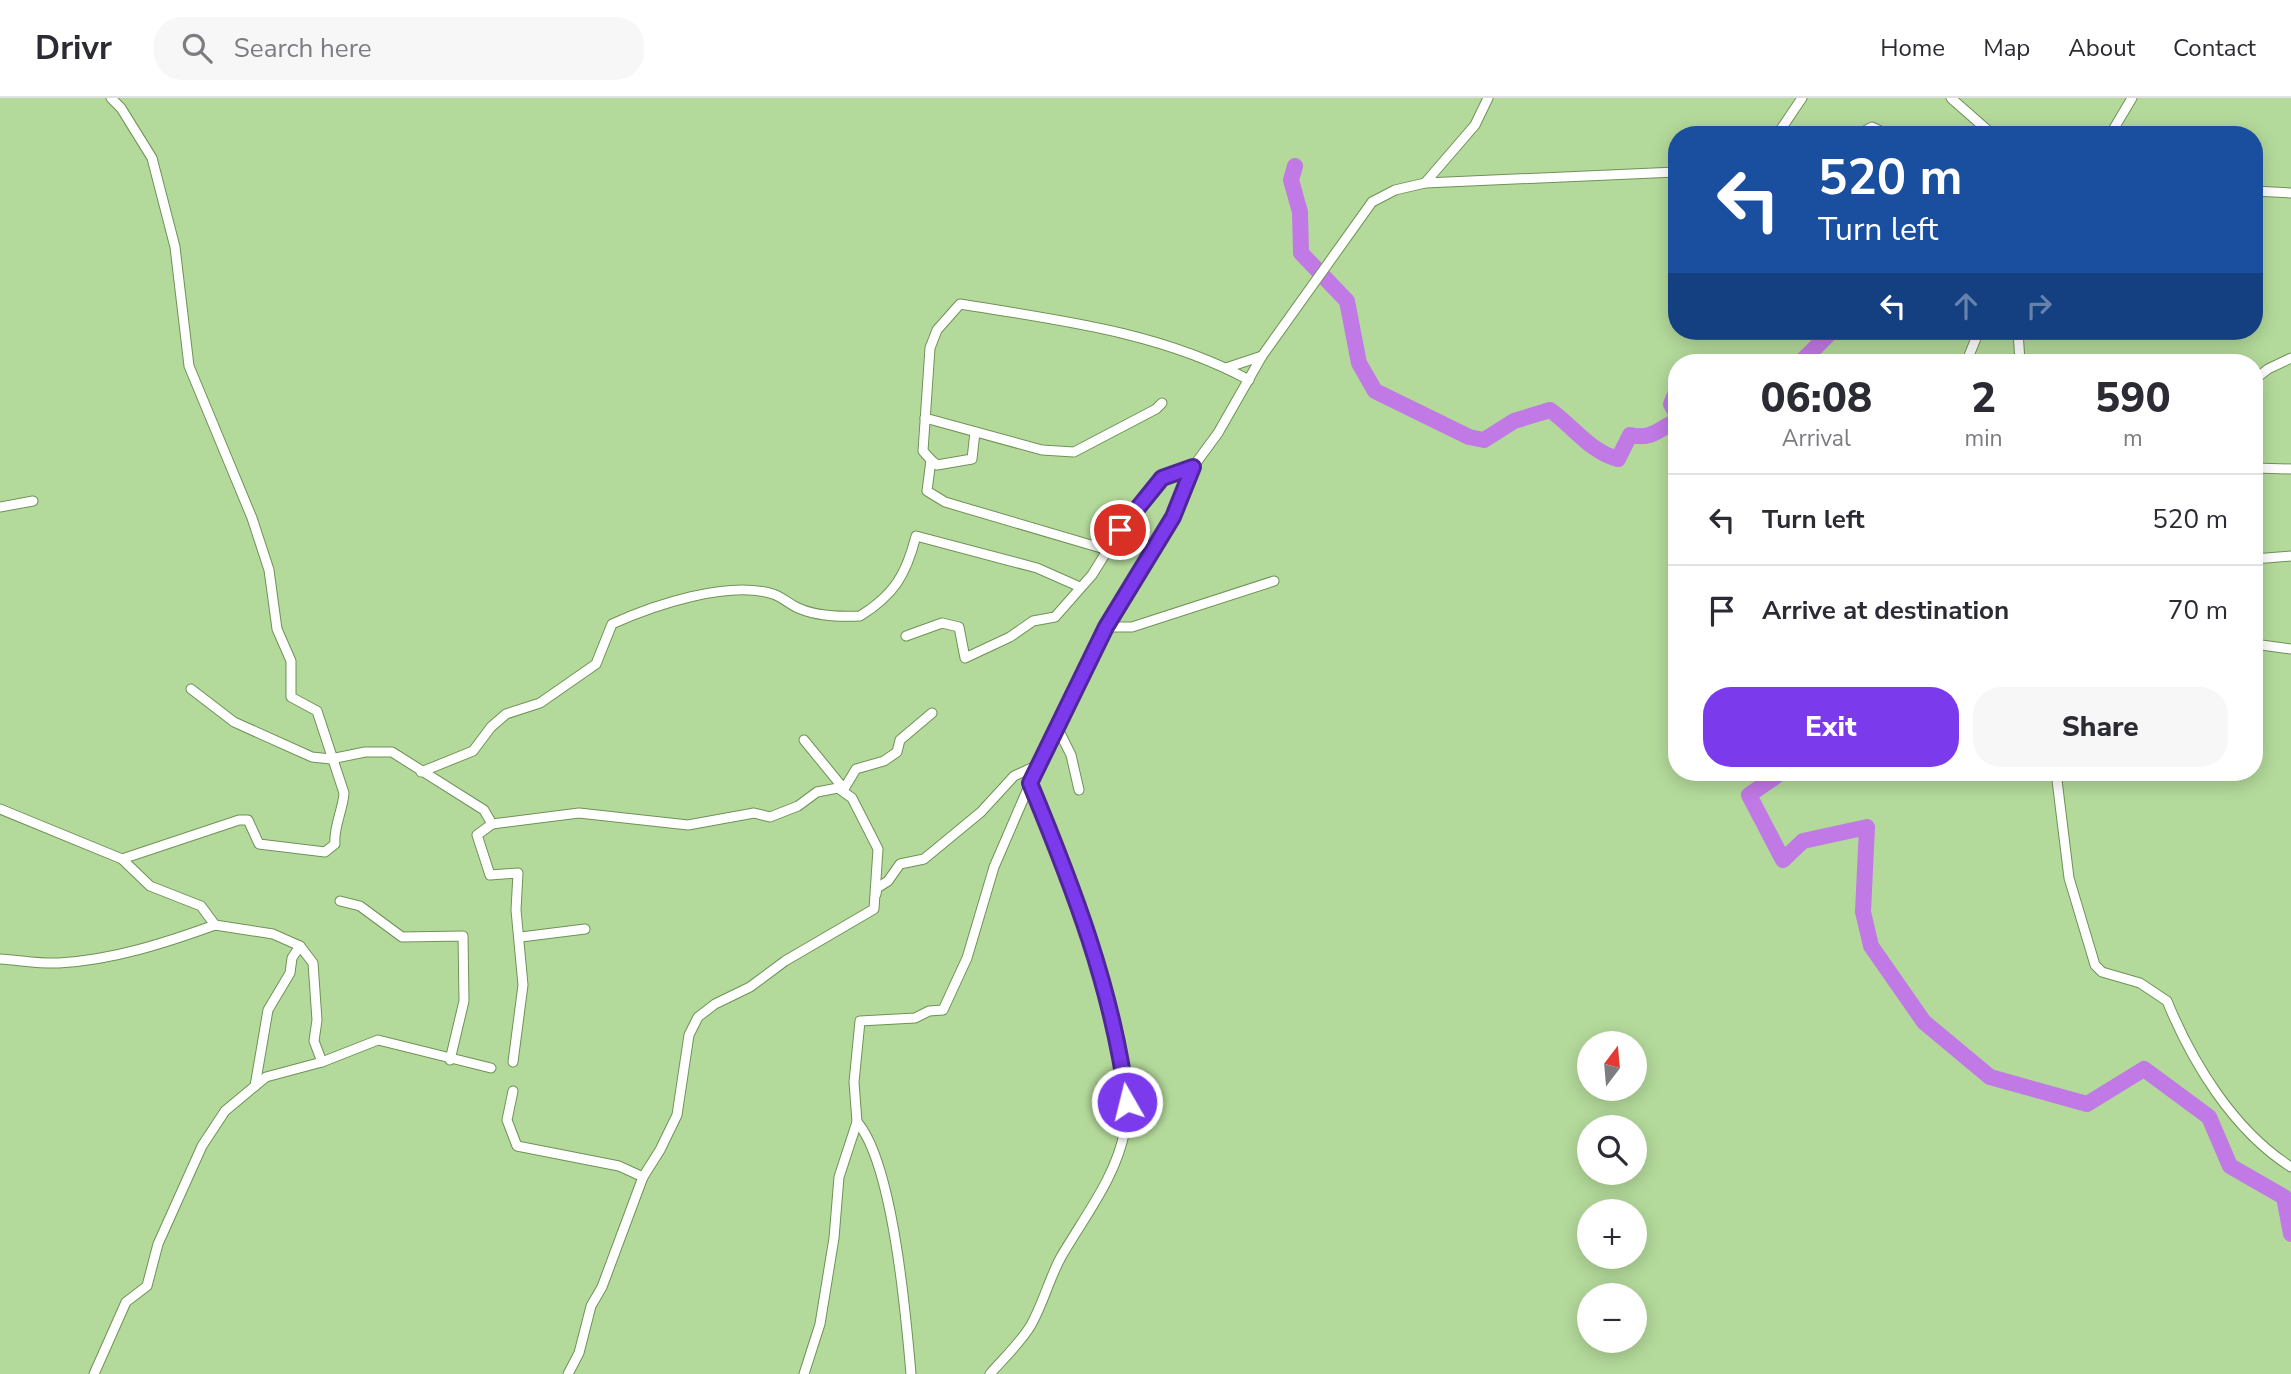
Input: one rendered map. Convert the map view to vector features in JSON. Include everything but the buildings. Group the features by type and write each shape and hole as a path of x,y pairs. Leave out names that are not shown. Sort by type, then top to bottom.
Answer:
{"street":[{"path":"111,98 121,108 152,158 175,247 189,366 252,518 269,570 278,629 291,661 291,697 317,711 344,793 334,834 335,844 325,852 259,844 248,820 219,826 122,859"},
{"path":"1425,183 1475,125 1488,98"},
{"path":"1783,126 1802,98"},
{"path":"1951,98 1981,126"},
{"path":"2115,126 2132,98"},
{"path":"804,1374 820,1324 834,1238 839,1177 858,1122 854,1082 860,1021 915,1018 929,1011 943,1010 967,958 994,867 1038,765 1106,627 1173,517 1193,467 1262,356 1372,202 1395,190 1425,183 1668,172"},
{"path":"2263,191 2291,193"},
{"path":"975,432 972,459 937,465 923,451 930,348 937,330 960,304 1106,327 1226,368 1249,380"},
{"path":"1226,368 1262,356"},
{"path":"2263,373 2291,358"},
{"path":"925,418 1042,450 1073,452 1156,409 1162,403"},
{"path":"931,460 927,492 946,502 1108,550"},
{"path":"906,636 942,624 959,627 965,657 1010,636 1032,621 1055,617 1108,550 1135,509 1162,478 1193,467"},
{"path":"2263,468 2291,469"},
{"path":"0,507 33,501"},
{"path":"421,772 473,751 491,727 506,714 540,703 596,664 612,624 673,603 747,589 772,594 797,608 817,613 860,616 895,588 906,573 916,536 1037,568 1080,587"},
{"path":"2263,558 2291,556"},
{"path":"1106,627 1132,627 1274,581"},
{"path":"2263,645 2291,649"},
{"path":"191,689 234,722 313,757 331,759 382,750 401,756 421,772 484,810 492,824"},
{"path":"844,789 856,769 884,761 897,752 901,740 932,713"},
{"path":"1057,727 1071,755 1079,790"},
{"path":"804,740 852,797 878,849 873,906"},
{"path":"568,1374 579,1353 591,1306 602,1287 643,1177 677,1115 689,1035 698,1017 715,1003 750,987 785,961 823,941 873,906 877,888 888,881 900,864 924,859 981,811 1014,776 1038,765"},
{"path":"2057,781 2069,878 2095,965 2102,972 2140,983 2168,1002 2169,1012 2192,1055 2228,1108 2275,1156 2291,1167"},
{"path":"990,1374 1029,1328 1059,1261 1101,1193 1124,1132 1127,1102 1105,986 1067,874 1030,783"},
{"path":"513,1062 523,985 521,937 516,910 518,873 490,875 477,835 492,824 579,813 688,825 754,813 769,817 798,806 817,792 844,789"},
{"path":"0,809 122,859 150,886 201,906 215,925"},
{"path":"340,901 360,906 402,937 463,936 464,1001 450,1060"},
{"path":"0,959 58,963 83,960 157,945 215,925 273,934 300,946 313,963 317,1020 314,1041 322,1062"},
{"path":"521,937 585,929"},
{"path":"255,1086 268,1010 290,973 292,958 300,946"},
{"path":"94,1374 126,1302 147,1286 158,1244 202,1146 225,1111 266,1077 322,1062 378,1040 412,1046 450,1060 491,1068"},
{"path":"513,1091 507,1120 517,1146 619,1166 643,1177"},
{"path":"858,1122 868,1134 890,1205 911,1374"}],"waterway":[{"path":"1295,166 1291,180 1300,212 1301,253 1347,301 1359,363 1375,391 1469,437 1484,440 1514,421 1550,410 1590,445 1618,459 1630,435 1650,435 1668,426"},
{"path":"1809,354 1823,340"},
{"path":"1769,781 1749,795 1783,860 1803,841 1867,827 1863,912 1871,946 1924,1022 1990,1077 2087,1104 2144,1069 2209,1117 2230,1166 2284,1197 2291,1234"}],"route":[{"path":"1120,530 1162,478 1193,467 1173,517 1106,627 1030,783 1067,874 1105,986 1114,1020 1127,1102"}]}
